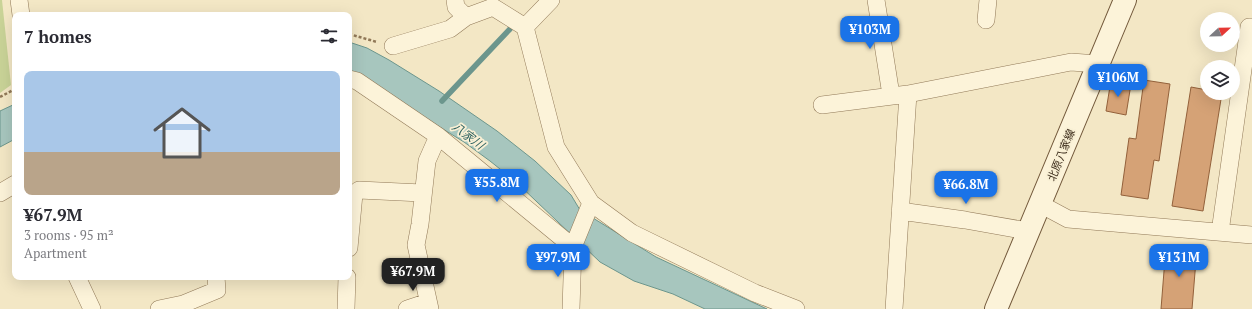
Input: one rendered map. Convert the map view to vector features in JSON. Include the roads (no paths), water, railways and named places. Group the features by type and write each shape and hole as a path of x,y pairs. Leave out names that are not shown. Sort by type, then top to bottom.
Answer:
{"main road":[{"name":"北原八家線","path":"996,309 1125,0"}],"street":[{"path":"19,0 21,12"},
{"path":"455,0 456,7 466,17"},
{"path":"526,27 550,0"},
{"path":"876,0 900,94 900,211 894,309"},
{"path":"986,20 988,0"},
{"path":"393,46 450,29 466,17 493,7 526,27 556,147 591,203 632,233 755,293 796,309"},
{"path":"1220,232 1249,27 1252,27"},
{"path":"822,105 900,94 1071,62 1098,64"},
{"path":"352,80 357,81 438,136 573,247"},
{"path":"407,309 429,306 416,245 420,224 422,193 427,160 438,136"},
{"path":"0,192 12,186"},
{"path":"352,204 354,194 360,190 422,193"},
{"path":"571,309 573,247 591,203"},
{"path":"1040,204 1068,219 1252,235"},
{"path":"900,211 1028,231"},
{"path":"79,280 92,309"},
{"path":"159,309 183,304 218,290 216,280"},
{"path":"346,309 347,280"}],"water":[{"name":"八家川","path":"352,43 367,48 389,60 439,91 497,131 535,161 571,195 580,210 656,257 767,309 705,309 673,294 634,281 600,262 515,181 464,142 352,73"},
{"path":"12,105 12,141 0,147 0,111"}],"waterway":[{"path":"442,101 510,29"}]}
